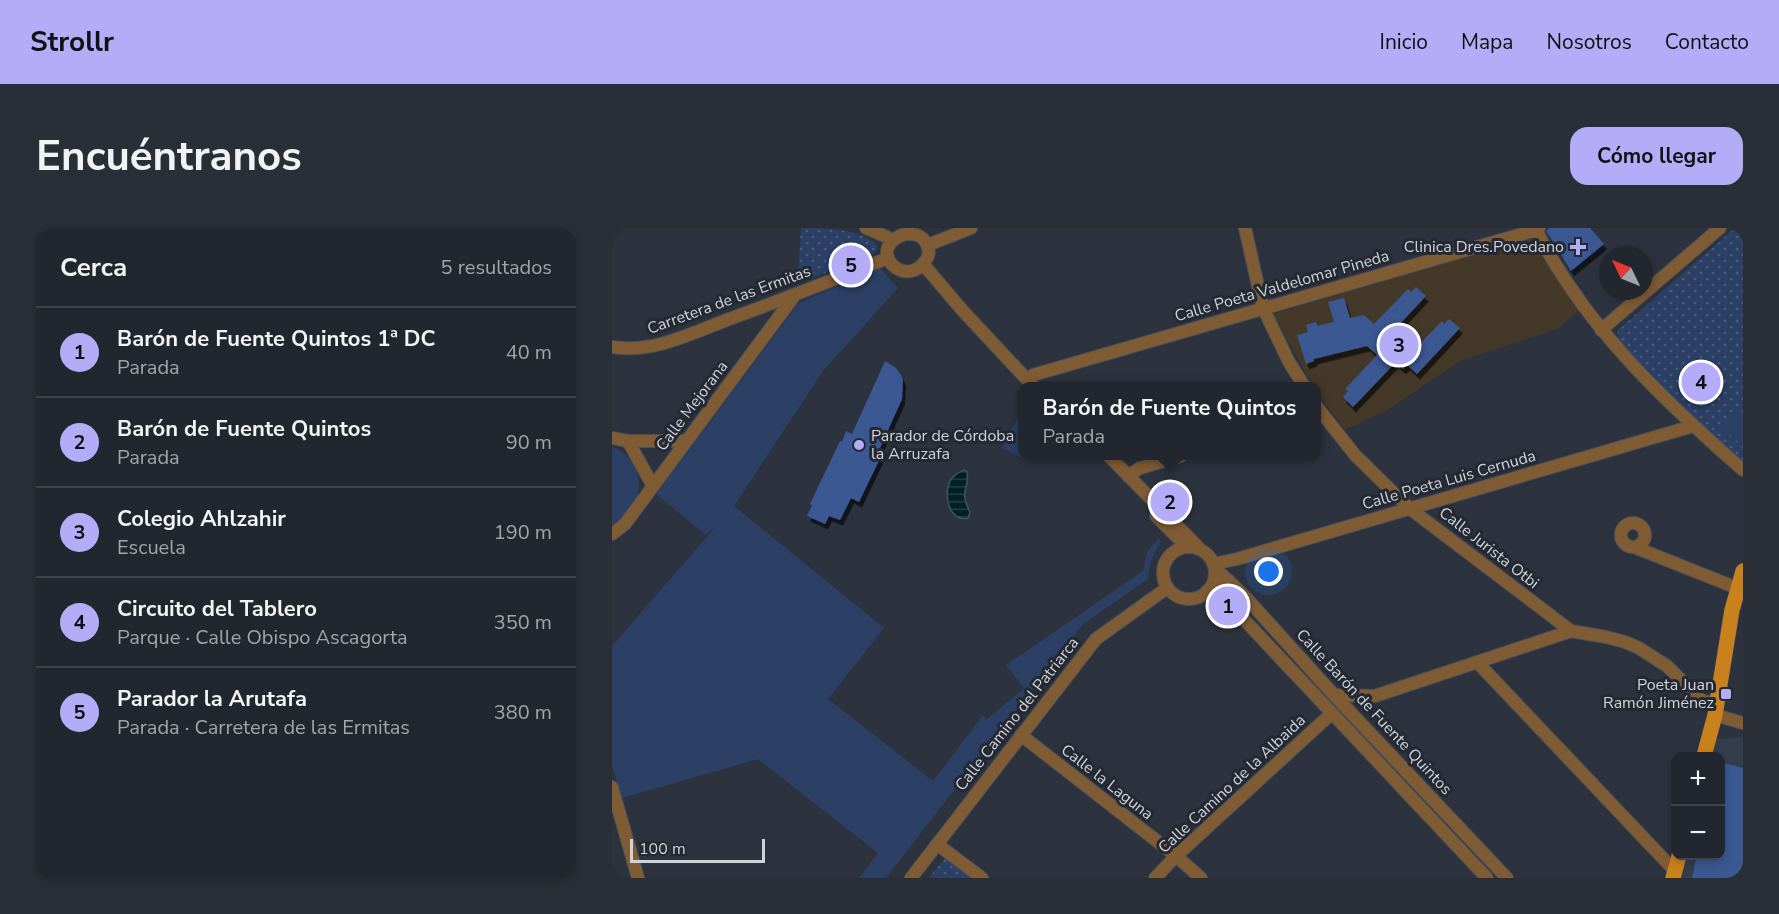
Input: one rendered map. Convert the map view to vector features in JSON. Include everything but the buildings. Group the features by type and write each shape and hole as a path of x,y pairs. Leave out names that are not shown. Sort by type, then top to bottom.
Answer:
{"main road":[{"path":"1705,752 1737,611 1737,588 1743,571"},
{"path":"1674,875 1678,860"}],"street":[{"path":"866,228 892,241"},
{"path":"928,246 972,228"},
{"path":"1245,228 1263,308 1301,382"},
{"path":"1601,330 1720,228"},
{"path":"1537,229 1574,292 1601,330 1635,369 1693,426 1743,470"},
{"name":"Calle Poeta Valdelomar Pineda","path":"1033,381 1263,308 1537,229"},
{"path":"915,231 928,246 929,255 923,264 914,270 903,271 893,267 887,252 892,241 915,231"},
{"name":"Carretera de las Ermitas","path":"612,347 636,348 660,345 888,258"},
{"path":"923,264 963,311 974,313 1033,381"},
{"name":"Calle Mejorana","path":"612,534 625,524 795,295"},
{"name":"Calle Jurista Otbi","path":"1321,415 1355,455 1409,508 1571,631"},
{"name":"Calle Poeta Luis Cernuda","path":"1212,576 1237,559 1693,426"},
{"path":"612,438 628,441 687,441"},
{"path":"628,441 653,486"},
{"path":"1102,460 1170,531 1193,548 1206,553 1212,576 1200,596 1184,599 1176,596 1167,588 1163,567 1172,553 1193,548"},
{"path":"1113,460 1193,548"},
{"path":"1128,476 1140,468 1167,460"},
{"path":"1170,531 1172,553"},
{"path":"1634,547 1737,588"},
{"path":"1228,580 1232,565 1237,559"},
{"name":"Calle Barón de Fuente Quintos","path":"1212,576 1228,580 1507,878"},
{"name":"Calle Barón de Fuente Quintos","path":"1212,576 1224,600 1486,878"},
{"name":"Calle Barón de Fuente Quintos","path":"1212,576 1498,878"},
{"name":"Calle Camino del Patriarca","path":"911,878 1096,639 1167,588"},
{"path":"1335,695 1375,696 1571,631 1606,637 1639,648 1667,666 1702,700 1743,723"},
{"path":"1477,662 1674,875"},
{"name":"Calle Camino de la Albaida","path":"1155,878 1331,714"},
{"name":"Calle la Laguna","path":"1021,735 1201,878"},
{"path":"612,790 638,878"},
{"path":"937,844 982,878"}],"shaded area":[{"path":"801,228 853,232 871,240 877,246 877,251 870,256 798,283"},
{"path":"1735,228 1743,228 1743,462 1697,422 1620,342 1617,331"},
{"path":"1533,236 1579,311 1557,329 1460,361 1386,411 1345,430 1321,398 1321,382 1311,382 1273,314"},
{"path":"880,268 898,288 823,371 734,506 884,628 828,699 933,781 983,715 986,720 1024,688 1006,665 1143,571 1147,552 1159,538 1160,544 1151,560 1148,579 1083,624 886,878 859,878 878,853 758,759 622,798 612,766 612,646 718,524 706,535 656,494 799,303"},
{"path":"1739,411 1743,413 1743,446 1723,429"},
{"path":"1018,418 1018,456 1002,448"},
{"path":"612,447 627,456 632,463 639,480 639,488 631,508 612,525"},
{"path":"964,470 967,472 965,498 970,512 968,518 956,516 947,498 947,490 952,478"},
{"path":"1743,737 1743,878 1682,878 1687,860 1725,860 1725,752 1714,752 1717,739"},
{"path":"947,855 977,878 929,878"}],"place":[{"name":"Clinica Dres.Povedano","path":"1578,247"},
{"name":"Parador la Arutafa","path":"851,265"},
{"name":"Colegio Ahlzahir","path":"1399,345"},
{"name":"Circuito del Tablero","path":"1701,382"},
{"name":"Parador de Córdoba la Arruzafa","path":"859,445"},
{"name":"Barón de Fuente Quintos","path":"1170,502"},
{"name":"Barón de Fuente Quintos 1ª DC","path":"1228,606"},
{"name":"Poeta Juan Ramón Jiménez","path":"1726,694"}]}
